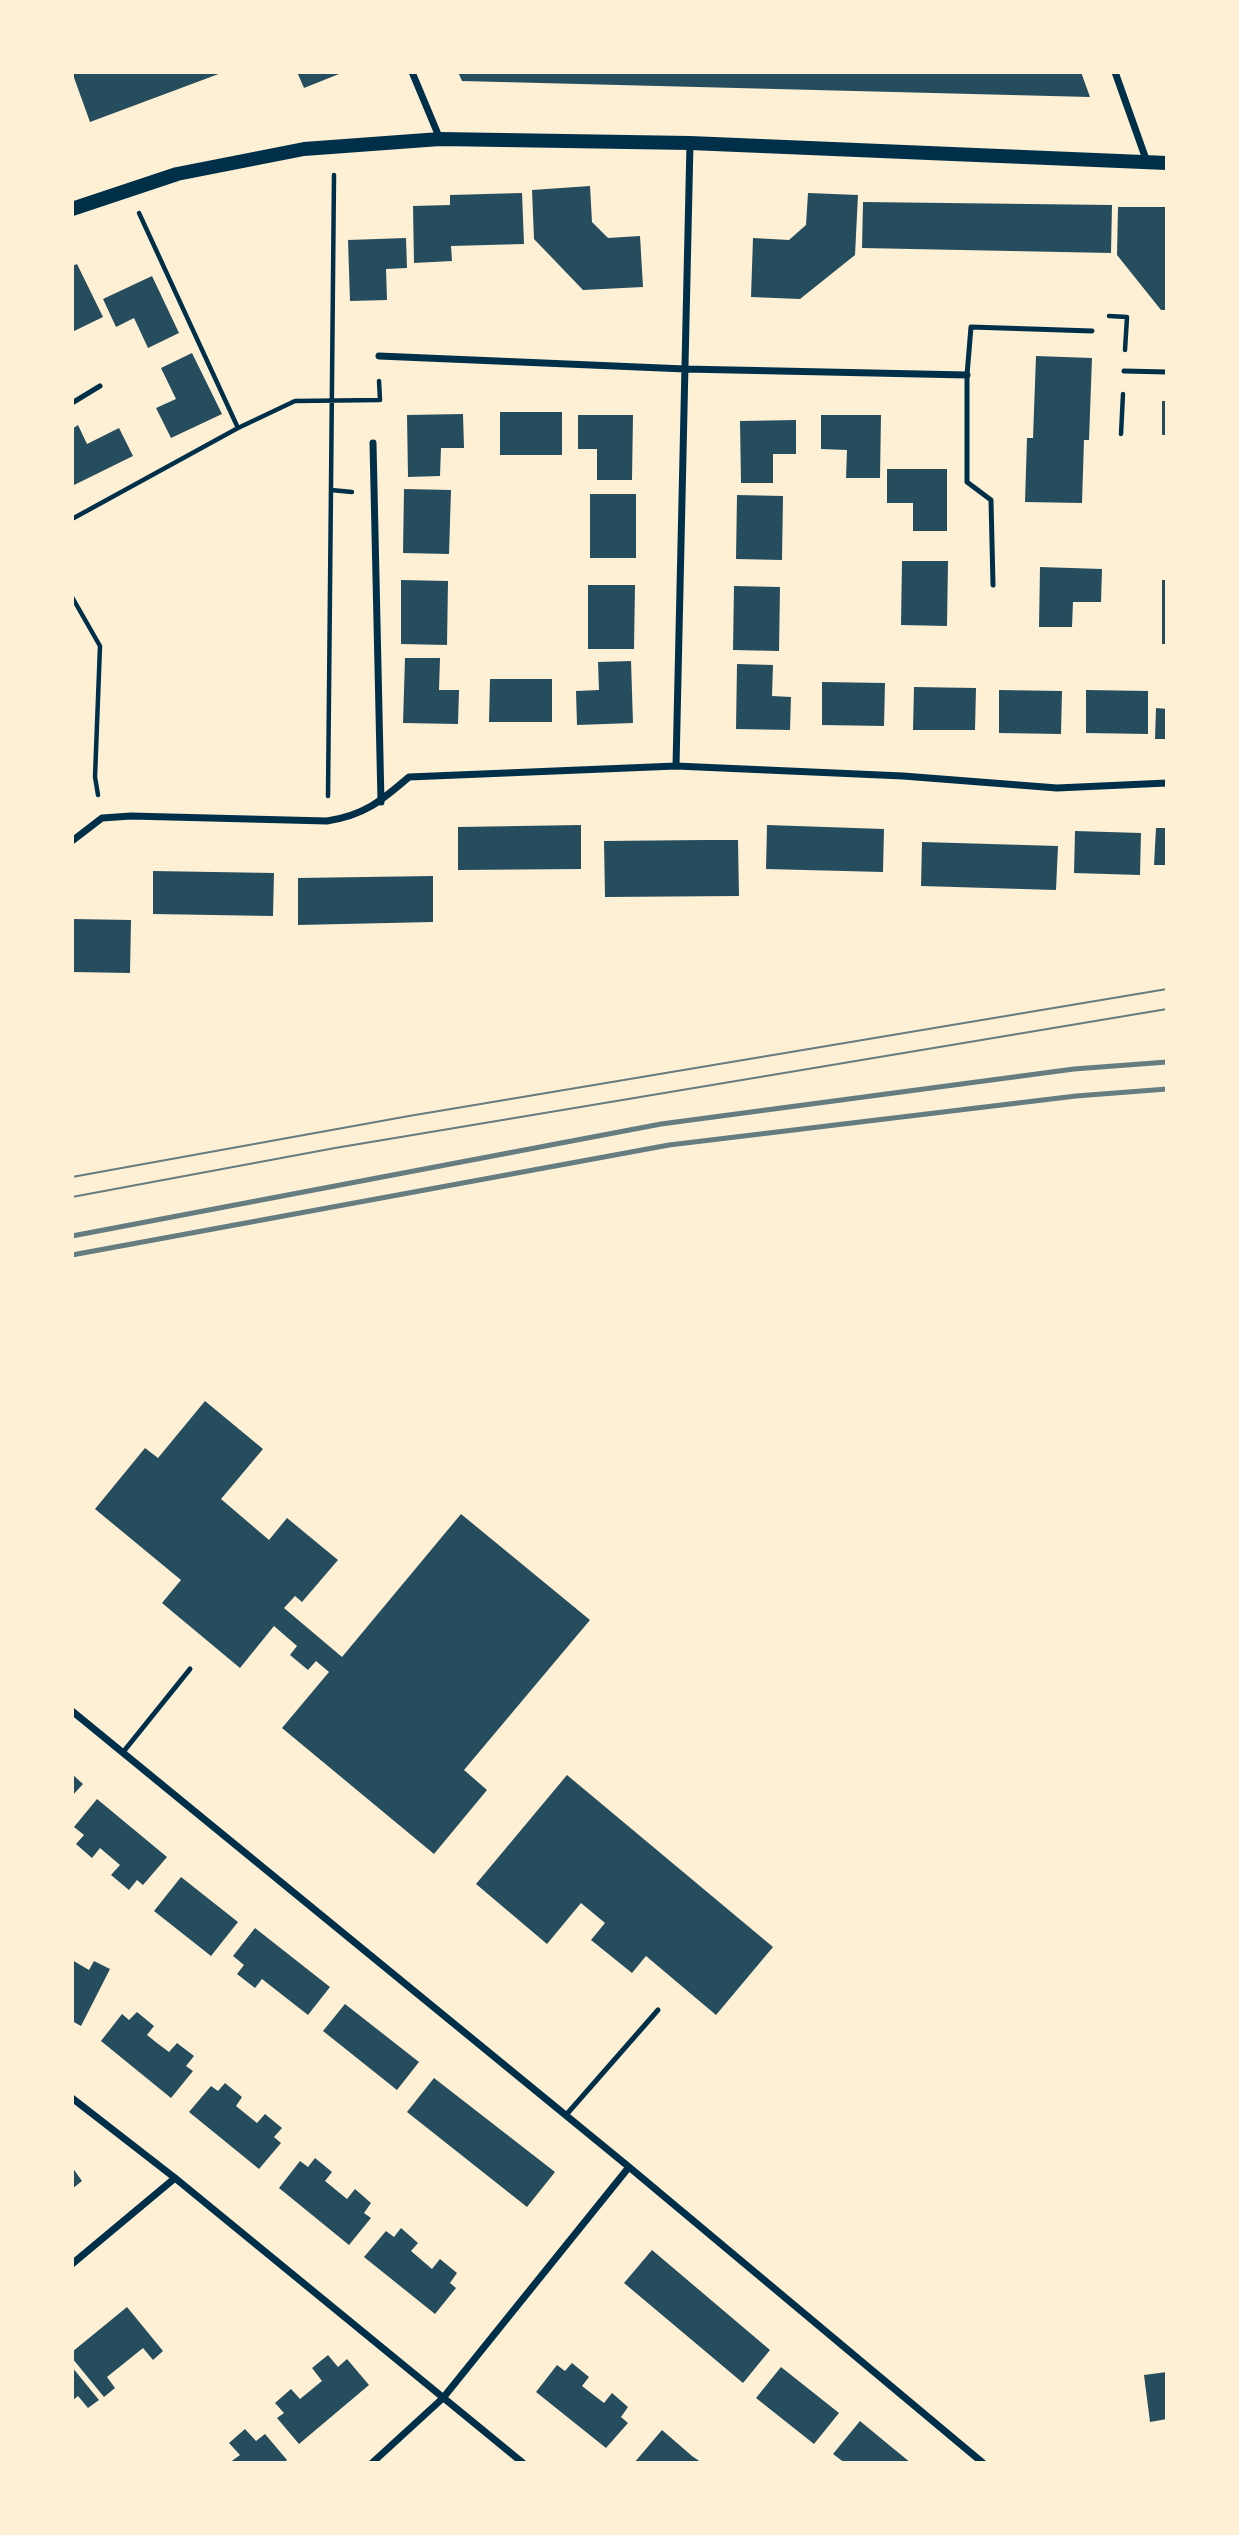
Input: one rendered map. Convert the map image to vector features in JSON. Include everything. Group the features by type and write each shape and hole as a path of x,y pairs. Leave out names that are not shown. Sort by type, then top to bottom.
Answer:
{"main road":[{"path":"72,209 177,174 304,149 440,139 690,143 1167,163"}],"street":[{"path":"412,72 440,139"},
{"path":"1115,72 1148,162"},
{"path":"676,766 690,143"},
{"path":"379,356 685,369 967,376"},
{"path":"373,443 381,802"},
{"path":"72,841 102,818 131,816 327,821 351,817 381,802 409,777 676,766 903,776 1057,788 1167,783"},
{"path":"72,1711 629,2167 983,2463"},
{"path":"72,2098 175,2178 523,2463"},
{"path":"372,2463 443,2398 629,2167"},
{"path":"72,2264 175,2178"}],"lane":[{"path":"993,584 991,500 967,482 967,376 971,327 1092,331"},
{"path":"1124,371 1167,372"},
{"path":"72,403 100,386"},
{"path":"124,1751 190,1670"},
{"path":"566,2115 658,2010"}],"path":[{"path":"327,821 334,198"},
{"path":"152,244 238,428"},
{"path":"72,519 238,428 295,401 380,400 379,356"},
{"path":"72,597 100,646 95,777 102,818"}],"building":[{"path":"72,72 224,72 90,122"},
{"path":"297,72 344,72 304,88"},
{"path":"458,72 1081,72 1090,97 462,81"},
{"path":"590,186 592,222 608,238 640,236 643,287 583,290 534,239 532,190"},
{"path":"522,193 524,244 451,246 452,261 414,263 413,206 450,205 450,195"},
{"path":"808,193 858,195 855,255 800,299 751,297 753,238 789,240 806,225"},
{"path":"863,202 1112,205 1111,253 862,248"},
{"path":"1118,207 1167,207 1167,310 1161,310 1117,255"},
{"path":"406,238 407,268 386,269 387,300 350,301 348,240"},
{"path":"77,264 103,317 72,332 72,266"},
{"path":"152,276 179,333 148,348 134,318 116,327 103,299"},
{"path":"192,353 222,414 171,438 156,408 176,399 161,368"},
{"path":"1036,356 1092,358 1089,440 1084,440 1082,503 1025,502 1027,438 1033,438"},
{"path":"1162,401 1167,401 1167,435 1162,435"},
{"path":"500,412 562,412 562,455 500,455"},
{"path":"463,414 464,448 441,448 440,476 408,477 407,415"},
{"path":"578,415 633,415 632,480 597,480 597,449 578,449"},
{"path":"821,415 881,415 880,478 846,478 847,450 821,449"},
{"path":"796,420 796,454 773,454 773,483 741,483 740,421"},
{"path":"78,425 87,444 119,428 133,456 74,485 72,429"},
{"path":"887,469 947,469 947,531 913,531 913,503 887,503"},
{"path":"404,489 451,490 449,554 403,553"},
{"path":"590,494 636,494 636,558 590,558"},
{"path":"737,495 783,496 782,560 736,559"},
{"path":"902,561 948,561 947,626 901,625"},
{"path":"1040,567 1102,569 1101,602 1073,602 1072,627 1039,627"},
{"path":"401,580 448,581 447,645 401,644"},
{"path":"1162,580 1167,580 1167,644 1162,644"},
{"path":"588,585 635,585 634,649 588,649"},
{"path":"734,586 780,587 779,651 733,650"},
{"path":"405,658 440,658 439,690 459,690 458,724 403,723"},
{"path":"631,661 633,723 577,725 576,691 599,690 598,662"},
{"path":"737,664 773,665 772,696 791,697 790,730 736,729"},
{"path":"490,679 552,679 552,722 489,722"},
{"path":"822,682 885,683 884,726 822,725"},
{"path":"914,687 976,688 975,730 913,730"},
{"path":"999,690 1062,691 1061,734 999,733"},
{"path":"1086,690 1148,691 1148,734 1086,733"},
{"path":"1156,708 1167,709 1167,739 1155,739"},
{"path":"581,825 581,869 458,870 458,827"},
{"path":"767,825 884,829 883,872 766,869"},
{"path":"1156,828 1167,828 1167,865 1154,865"},
{"path":"1075,831 1141,833 1140,875 1074,873"},
{"path":"738,840 739,896 605,897 604,841"},
{"path":"922,842 1058,846 1056,890 921,886"},
{"path":"153,871 274,873 273,916 153,914"},
{"path":"433,876 433,922 298,925 298,878"},
{"path":"72,919 131,920 130,973 72,972"},
{"path":"205,1401 263,1449 221,1499 269,1540 287,1518 338,1560 302,1602 295,1596 284,1608 342,1657 461,1514 590,1620 464,1770 487,1790 434,1854 282,1728 329,1672 316,1661 308,1670 290,1655 297,1646 274,1626 240,1668 162,1603 181,1580 95,1509 145,1448 158,1458"},
{"path":"72,1774 83,1784 72,1796"},
{"path":"567,1775 773,1947 716,2015 646,1956 632,1973 591,1940 605,1923 581,1903 547,1944 476,1884"},
{"path":"97,1799 167,1857 143,1885 137,1880 129,1890 111,1875 120,1865 100,1848 92,1858 76,1844 84,1835 74,1827"},
{"path":"181,1877 238,1922 211,1956 154,1911"},
{"path":"255,1928 330,1987 308,2015 262,1979 255,1988 237,1974 244,1965 233,1956"},
{"path":"72,1960 89,1970 94,1961 110,1969 81,2026 72,2021"},
{"path":"345,2004 419,2062 397,2090 323,2031"},
{"path":"137,2012 154,2026 147,2035 157,2043 169,2052 177,2043 194,2056 186,2066 193,2071 171,2098 101,2041 122,2014 129,2020"},
{"path":"434,2078 555,2172 527,2207 407,2112"},
{"path":"225,2083 242,2097 236,2106 257,2123 265,2114 282,2128 274,2137 281,2143 259,2169 189,2112 211,2086 218,2091"},
{"path":"315,2158 332,2172 325,2181 347,2199 355,2189 371,2203 364,2213 371,2218 349,2245 279,2188 300,2161 308,2167"},
{"path":"72,2167 82,2181 72,2189"},
{"path":"401,2228 418,2243 411,2251 432,2269 440,2259 457,2273 450,2283 456,2288 435,2314 364,2257 386,2231 394,2237"},
{"path":"652,2250 770,2350 743,2383 624,2283"},
{"path":"127,2307 163,2351 153,2360 143,2348 107,2377 115,2388 104,2397 72,2358 72,2352"},
{"path":"328,2355 338,2367 347,2359 369,2385 299,2444 277,2418 284,2413 275,2403 291,2389 300,2399 322,2381 312,2368"},
{"path":"572,2363 589,2377 582,2386 604,2403 612,2393 628,2407 621,2417 628,2423 606,2448 536,2392 557,2365 565,2371"},
{"path":"72,2367 99,2400 88,2408 78,2396 72,2401"},
{"path":"781,2367 839,2413 814,2444 756,2398"},
{"path":"1167,2372 1167,2419 1150,2422 1144,2375"},
{"path":"860,2421 911,2463 845,2463 833,2454"},
{"path":"245,2429 256,2441 265,2434 287,2460 283,2463 229,2463 240,2455 229,2443"},
{"path":"662,2430 692,2456 702,2463 634,2463"}],"tram line":[{"path":"72,1177 409,1116 1167,989"},
{"path":"72,1197 335,1148 1167,1009"}],"railway":[{"path":"72,1236 661,1124 1074,1069 1167,1062"},
{"path":"72,1255 669,1145 1076,1096 1167,1089"}]}
